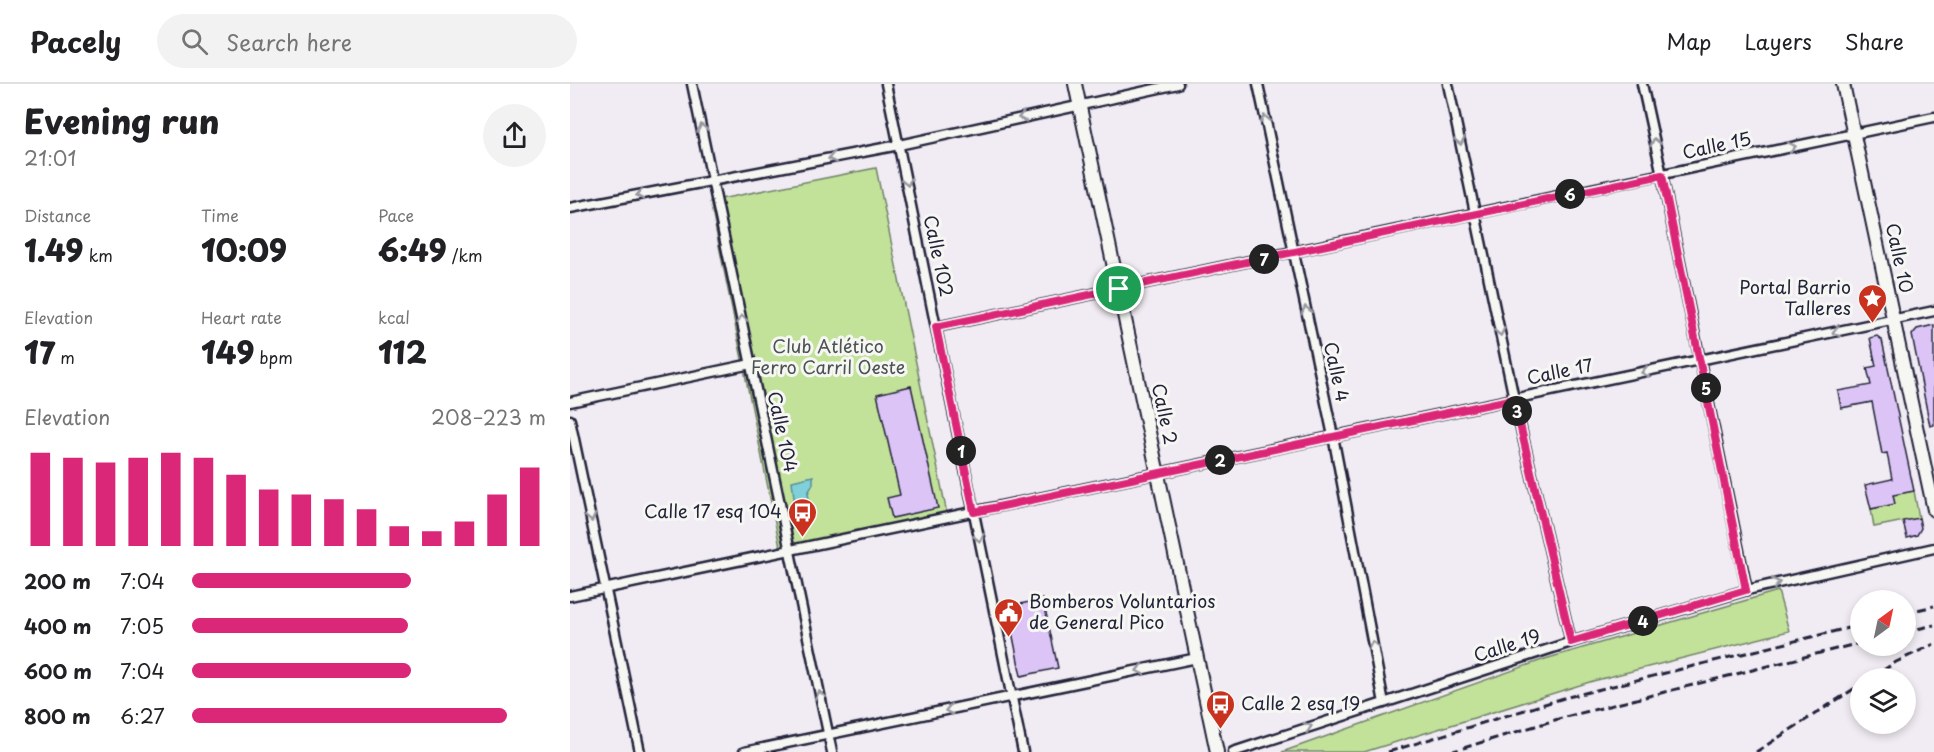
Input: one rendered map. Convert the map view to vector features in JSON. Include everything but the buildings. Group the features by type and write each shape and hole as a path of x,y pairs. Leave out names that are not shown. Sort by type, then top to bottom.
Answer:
{"street":[{"name":"Calle 104","path":"693,84 832,752"},
{"name":"Calle 102","path":"886,84 1023,752"},
{"name":"Calle 2","path":"1075,84 1217,752"},
{"path":"570,208 899,145 1178,84"},
{"name":"Calle 4","path":"1258,84 1333,436 1383,703"},
{"path":"1448,84 1514,399 1571,642"},
{"path":"1642,84 1701,360 1746,590"},
{"name":"Calle 10","path":"1843,84 1933,504"},
{"name":"Calle 15","path":"936,327 1934,117"},
{"name":"Calle 17","path":"570,596 1934,311"},
{"path":"570,402 751,364"},
{"path":"570,420 640,752"},
{"name":"Calle 19","path":"1233,752 1571,642 1746,590 1934,548"},
{"path":"744,752 1197,658"}],"green space":[{"name":"Club Atlético Ferro Carril Oeste","path":"876,168 947,514 780,547 710,201"},
{"path":"1914,491 1919,518 1874,527 1871,509 1894,504 1893,495"},
{"path":"1778,591 1789,631 1593,681 1364,752 1282,752 1545,659"}],"water":[{"path":"813,476 813,484 808,493 812,517 790,522 789,513 795,506 792,481"}],"railway":[{"path":"1916,610 1934,606"},
{"path":"1916,629 1934,625"},
{"path":"1388,752 1564,698 1850,627"},
{"path":"1887,668 1934,644"},
{"path":"1450,752 1565,717 1850,646"},
{"path":"1756,752 1850,691"}],"place":[{"name":"Portal Barrio Talleres","path":"1872,324"},
{"name":"Calle 17 esq 104","path":"803,538"},
{"name":"Bomberos Voluntarios de General Pico","path":"1008,638"},
{"name":"Calle 2 esq 19","path":"1220,730"}],"route":[{"path":"1662,175 1746,590 1571,642 1514,399 974,512 936,327 1119,289 1662,175"}]}
